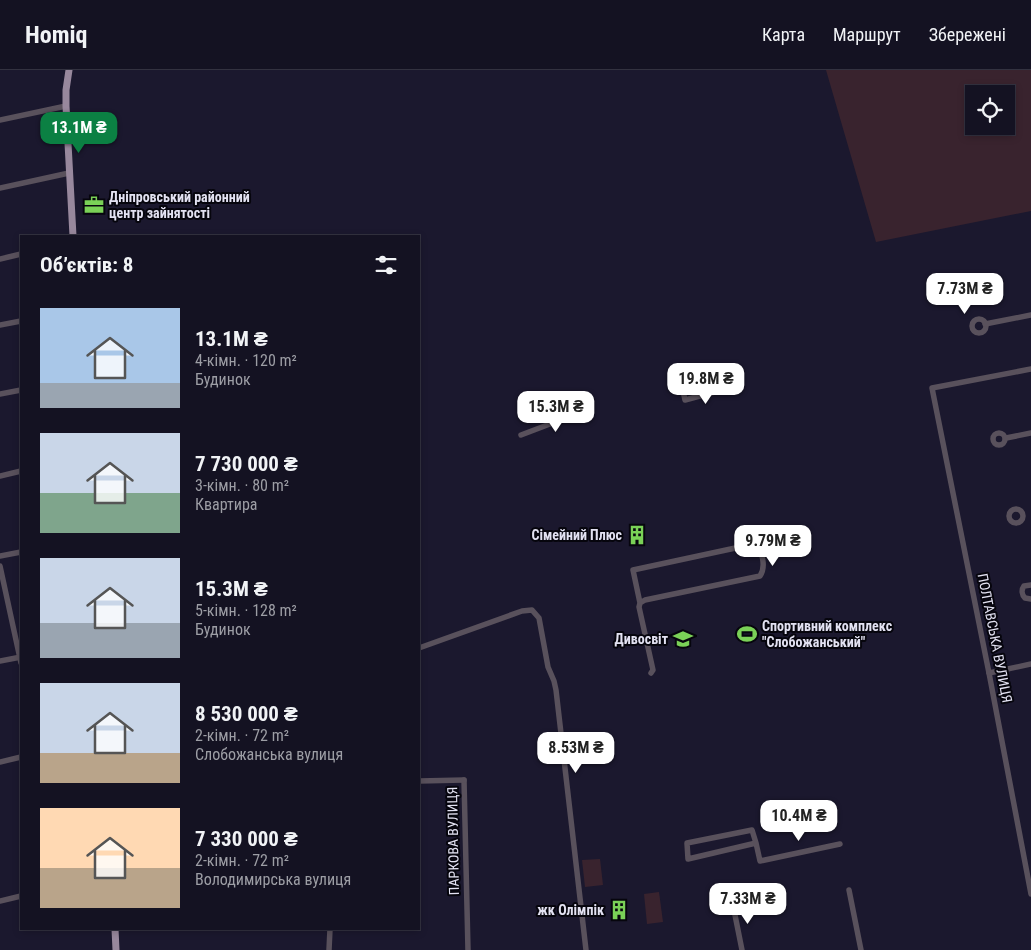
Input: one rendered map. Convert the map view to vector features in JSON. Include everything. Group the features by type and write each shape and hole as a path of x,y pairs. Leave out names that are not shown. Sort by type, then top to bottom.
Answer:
{"main road":[{"path":"68,70 66,106 74,235"},
{"path":"115,930 116,950"}],"street":[{"path":"0,120 66,106"},
{"path":"0,188 69,173"},
{"path":"0,258 20,254"},
{"path":"985,324 1031,315"},
{"path":"0,325 20,321"},
{"name":"ПОЛТАВСЬКА ВУЛИЦЯ","path":"1031,369 932,388 1031,894"},
{"path":"0,394 20,390"},
{"path":"685,391 683,391 685,400 722,390"},
{"path":"521,435 584,411"},
{"path":"1006,438 1031,433"},
{"path":"0,476 20,471"},
{"path":"1022,514 1031,512"},
{"path":"640,603 645,600 760,576 763,574 763,565 759,548 754,544 633,570 653,670 651,673"},
{"path":"0,556 20,552"},
{"path":"0,566 20,655"},
{"path":"1031,585 1024,586 1022,591 1025,598 1031,599"},
{"path":"420,648 522,611 532,610 539,618 548,667 556,690 586,950"},
{"path":"0,661 20,659"},
{"path":"989,672 1031,664"},
{"path":"0,762 20,757"},
{"name":"ПАРКОВА ВУЛИЦЯ","path":"420,781 464,780 468,950"},
{"path":"756,843 688,859 687,843 752,830 756,843 760,860 840,844"},
{"path":"849,890 861,950"},
{"path":"0,901 20,896"},
{"path":"733,905 742,950"},
{"path":"329,950 330,930"}],"shaded area":[{"path":"826,70 1031,70 1031,211 876,242"},
{"path":"600,859 603,885 585,887 582,860"},
{"path":"659,892 663,922 647,924 644,894"}],"place":[{"name":"Дніпровський районний центр зайнятості","path":"94,205"},
{"name":"Сімейний Плюс","path":"637,535"},
{"name":"Спортивний комплекс \"Слобожанський\"","path":"747,634"},
{"name":"Дивосвіт","path":"683,639"},
{"name":"жк Олімпік","path":"619,910"}]}
